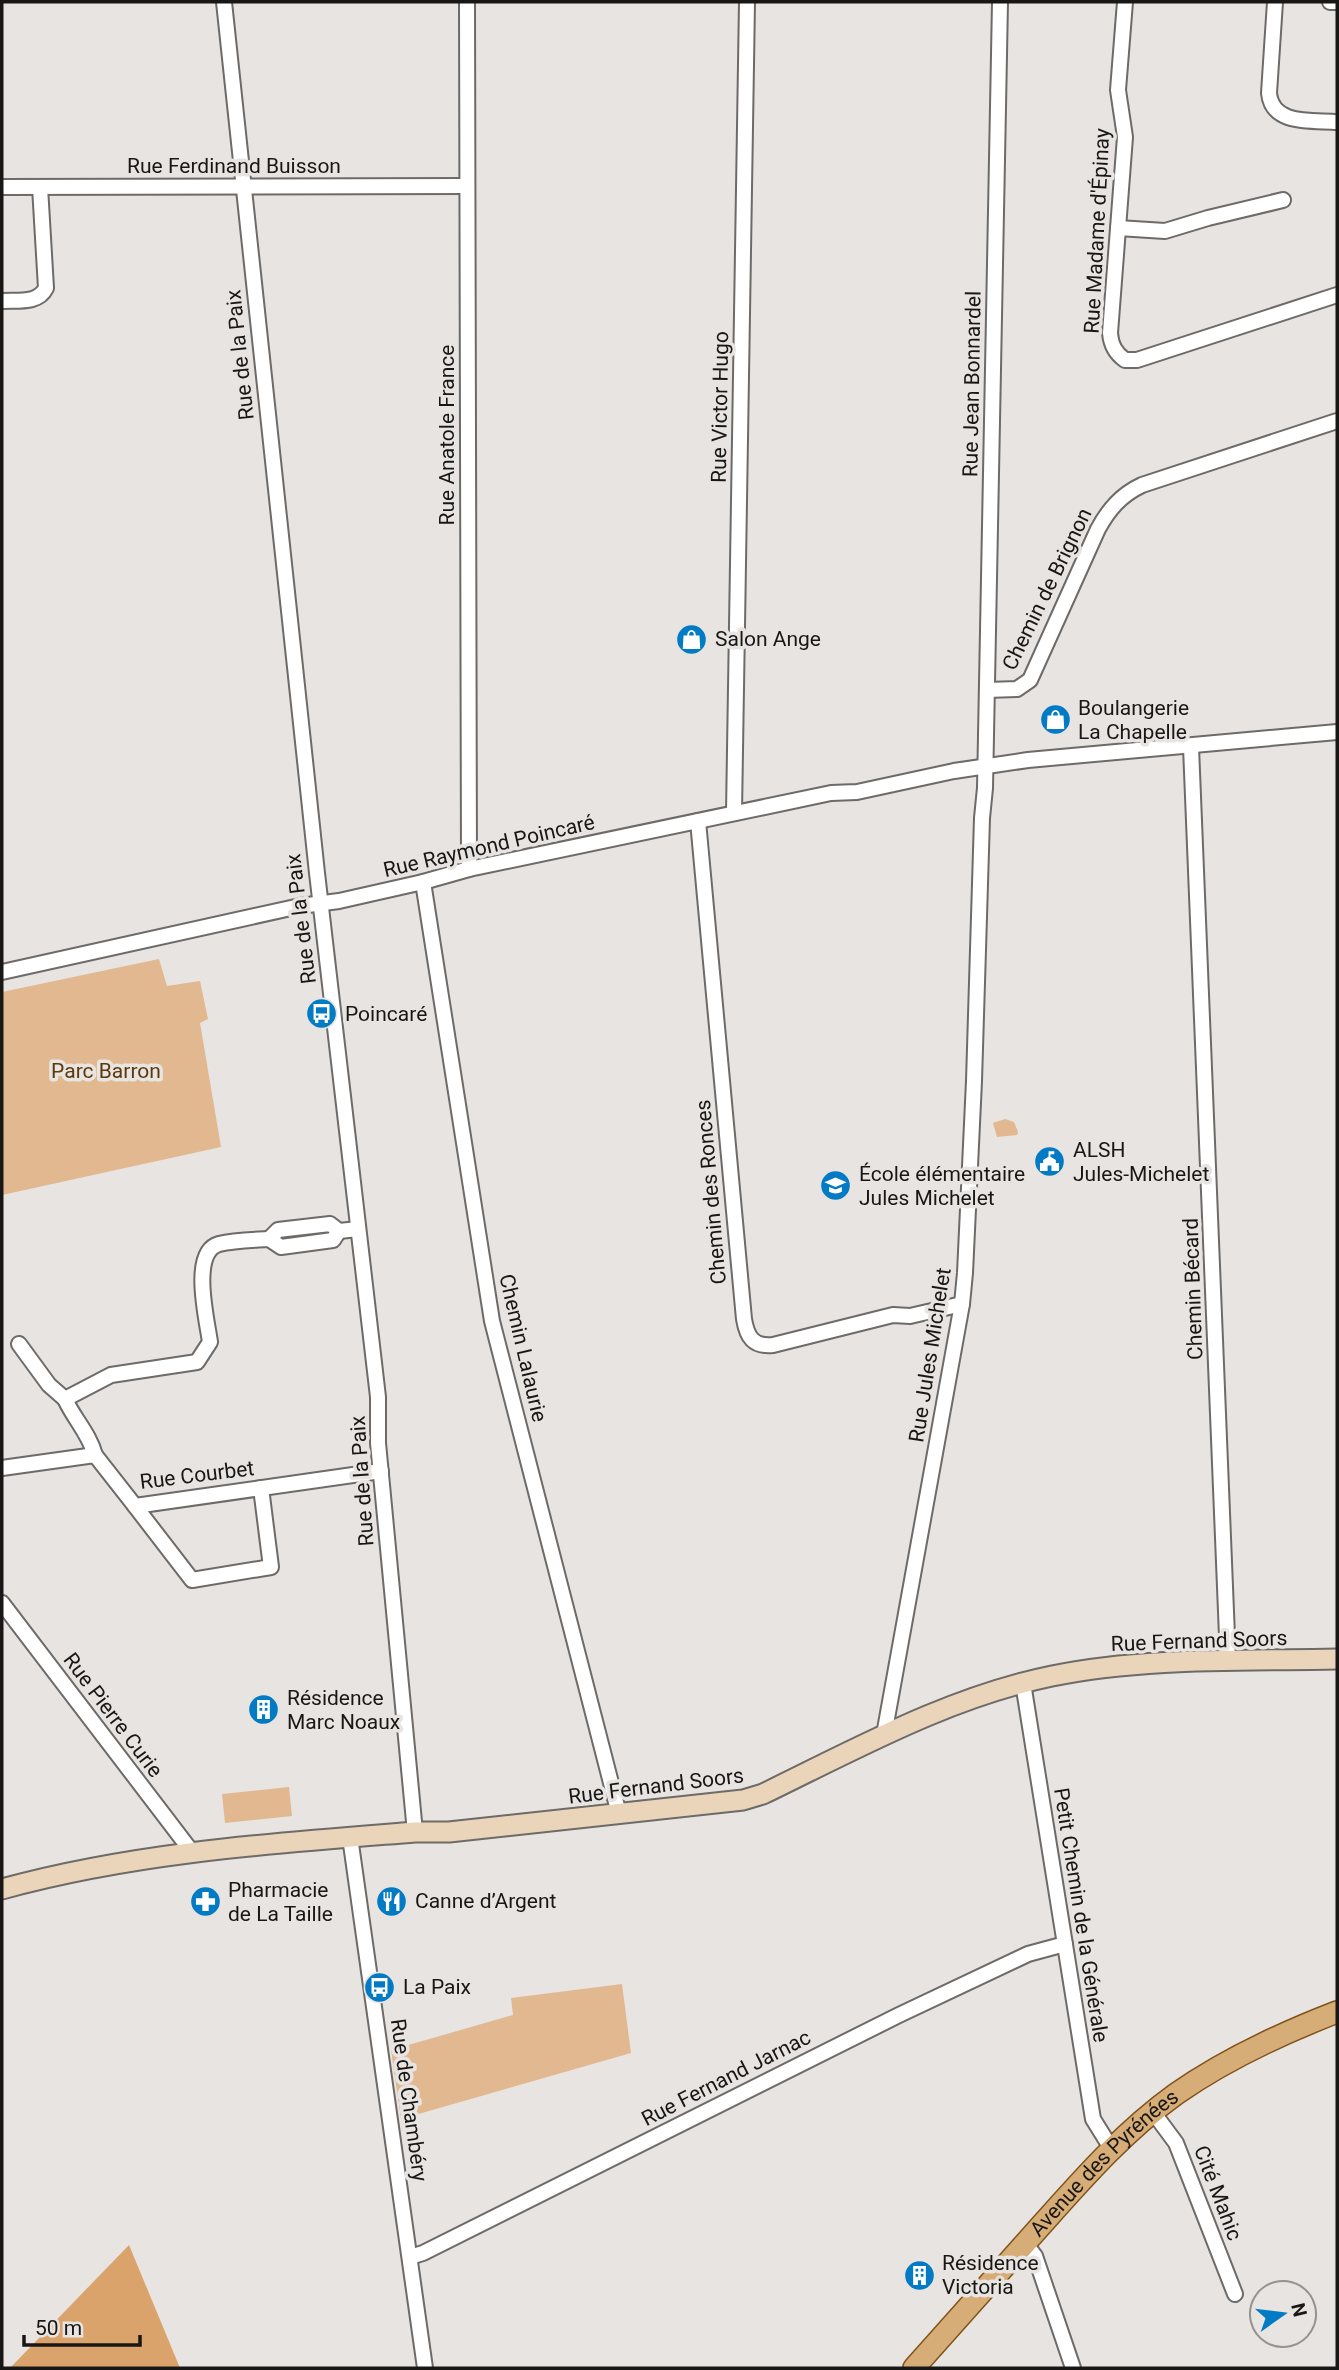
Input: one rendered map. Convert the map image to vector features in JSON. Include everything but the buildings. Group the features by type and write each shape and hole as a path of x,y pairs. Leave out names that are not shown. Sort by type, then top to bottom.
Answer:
{"main road":[{"name":"Avenue des Pyrénées","path":"914,2368 1111,2148 1153,2112 1175,2094 1244,2053 1272,2038 1337,2012"}],"street":[{"name":"Rue de la Paix","path":"224,2 321,904 378,1397 381,1471 415,1832"},
{"name":"Rue Anatole France","path":"467,2 468,869"},
{"name":"Rue Victor Hugo","path":"734,813 747,2"},
{"name":"Rue Jean Bonnardel","path":"986,766 1000,2"},
{"name":"Rue Madame d'Épinay","path":"1125,2 1118,90 1125,137 1111,341 1116,353 1125,360 1137,360 1337,295"},
{"path":"1275,2 1269,93 1272,106 1282,116 1289,118 1337,122"},
{"path":"1330,2 1337,2"},
{"name":"Rue Ferdinand Buisson","path":"2,187 467,186"},
{"path":"2,301 34,299 43,295 46,288 40,187"},
{"path":"1118,229 1165,231 1283,200"},
{"name":"Chemin de Brignon","path":"987,690 1017,689 1030,680 1098,529 1108,511 1123,496 1142,485 1337,421"},
{"name":"Rue Raymond Poincaré","path":"2,972 423,883 468,869 831,793 857,792 954,771 1028,760 1337,732"},
{"name":"Chemin Bécard","path":"1191,747 1228,1661"},
{"name":"Rue Jules Michelet","path":"884,1735 962,1304 972,1138 986,766"},
{"name":"Chemin des Ronces","path":"698,821 747,1335 755,1343 773,1345 893,1315 910,1316 962,1304"},
{"name":"Chemin Lalaurie","path":"423,883 492,1321 619,1814"},
{"path":"65,1399 111,1375 197,1362 210,1342 201,1275 205,1255 216,1244 270,1239 281,1247 333,1240 339,1231 358,1229"},
{"name":"Rue Courbet","path":"19,1344 49,1385 65,1399 90,1438 95,1455 135,1506 381,1471"},
{"path":"2,1468 95,1455"},
{"path":"135,1506 191,1580 271,1567 261,1488"},
{"name":"Rue Pierre Curie","path":"2,1603 192,1852"},
{"name":"Rue Fernand Soors","path":"2,1889 59,1875 192,1852 350,1837 449,1832 754,1798 951,1706 1052,1676 1110,1667 1337,1659"},
{"name":"Petit Chemin de la Générale","path":"1023,1683 1093,2119 1111,2148"},
{"name":"Rue de Chambéry","path":"350,1837 425,2368"},
{"name":"Rue Fernand Jarnac","path":"410,2257 460,2235 899,2014 1028,1954 1065,1944"},
{"name":"Cité Mahic","path":"1153,2112 1176,2143 1235,2294"},
{"path":"1025,2243 1035,2256 1073,2368"}],"green space":[{"name":"Parc Barron","path":"159,959 167,986 200,981 208,1019 200,1023 221,1147 2,1195 2,992"},
{"path":"1005,1119 1014,1122 1017,1135 997,1137 993,1123"},
{"path":"289,1787 292,1816 225,1823 222,1794"},
{"path":"622,1984 631,2053 401,2119 391,2050 513,2015 511,1998"}],"shaded area":[{"path":"129,2245 180,2368 10,2368"}],"place":[{"name":"Salon Ange","path":"692,639"},
{"name":"Boulangerie La Chapelle","path":"1055,720"},
{"name":"Poincaré","path":"322,1014"},
{"name":"ALSH Jules-Michelet","path":"1050,1162"},
{"name":"École élémentaire Jules Michelet","path":"836,1186"},
{"name":"Résidence Marc Noaux","path":"264,1710"},
{"name":"Canne d’Argent","path":"392,1901"},
{"name":"Pharmacie de La Taille","path":"205,1902"},
{"name":"La Paix","path":"380,1987"},
{"name":"Résidence Victoria","path":"919,2275"}]}
